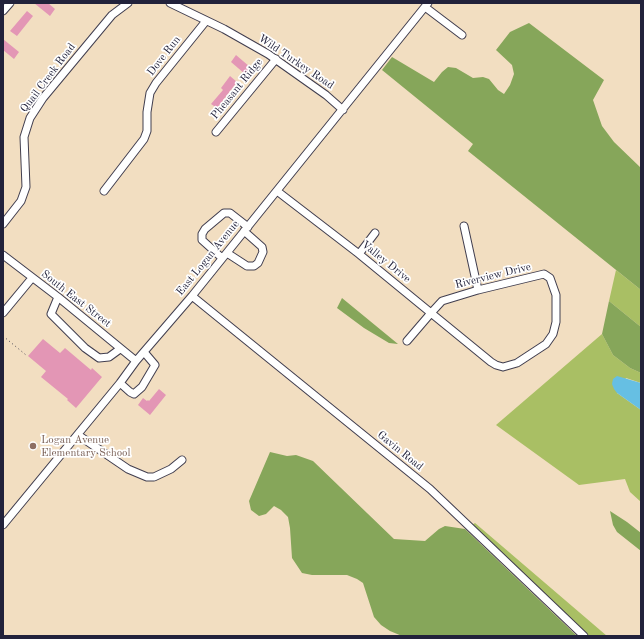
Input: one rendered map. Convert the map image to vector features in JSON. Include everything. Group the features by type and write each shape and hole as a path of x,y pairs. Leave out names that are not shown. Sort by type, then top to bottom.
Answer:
{"street":[{"path":"3,11 10,3"},
{"name":"Quail Creek Road","path":"3,224 22,201 26,187 24,137 30,118 43,98 112,15 128,3"},
{"name":"Wild Turkey Road","path":"170,3 268,54 326,95 343,110"},
{"path":"426,5 462,34"},
{"name":"East Logan Avenue","path":"3,525 120,383 136,361 192,296 426,5"},
{"name":"Dove Run","path":"104,191 144,140 147,131 147,112 150,93 156,83 206,21"},
{"name":"Pheasant Ridge","path":"216,132 276,59"},
{"name":"Valley Drive","path":"277,191 359,254 479,352"},
{"path":"224,213 230,213 262,247 263,252 258,263 254,266 248,266 225,255 202,240 202,234 205,229 224,213"},
{"path":"464,226 478,290"},
{"path":"359,254 375,233"},
{"name":"South East Street","path":"3,255 58,297 136,361"},
{"name":"Riverview Drive","path":"407,341 442,301 478,290 544,274 550,278 556,295 556,322 552,334 546,344 517,363 503,367 496,365 479,352"},
{"path":"3,313 32,278"},
{"name":"Gavin Road","path":"192,296 430,489 584,636"},
{"path":"58,297 51,314 85,348 99,358 109,357 120,348"},
{"path":"120,383 134,394 142,386 155,365 144,352"},
{"path":"78,434 128,469 147,478 154,477 171,469 182,460"}],"path":[{"path":"3,336 26,355"}],"green space":[{"path":"529,23 604,80 593,100 602,126 614,142 641,168 641,290 468,151 473,144 382,70 392,57 434,82 448,67 456,68 473,78 483,77 489,79 498,90 504,94 510,85 514,74 512,65 496,50 510,32"},
{"path":"616,270 641,290 641,327 609,301"},
{"path":"342,298 398,344 389,343 364,328 337,308"},
{"path":"609,301 641,327 641,373 630,368 613,355 602,334"},
{"path":"602,334 613,355 630,368 641,373 641,383 626,378 617,393 641,410 641,502 630,492 625,479 579,485 496,425"},
{"path":"270,452 287,456 296,455 313,461 394,539 425,541 445,526 465,529 577,636 402,636 390,631 381,625 374,617 363,583 357,579 347,575 312,575 302,573 292,558 288,517 281,510 274,506 266,514 259,516 251,510 249,501"},
{"path":"610,511 641,533 641,551 617,532 613,525"},
{"path":"475,523 607,636 587,636 472,525"}],"water":[{"path":"617,376 641,383 641,410 617,393 614,389 612,384 613,379"}],"building":[{"path":"34,3 48,3 55,9 50,16"},
{"path":"27,11 33,16 17,36 10,31"},
{"path":"3,39 19,52 14,59 3,50"},
{"path":"236,55 250,67 245,74 231,62"},
{"path":"230,76 237,82 217,108 211,104 223,90 221,88"},
{"path":"43,339 60,353 65,348 91,370 92,368 102,377 76,408 67,400 68,399 41,377 46,371 28,356"},
{"path":"159,389 166,395 150,415 138,405 143,398 149,401"}],"place":[{"name":"Logan Avenue Elementary School","path":"33,446"}]}
